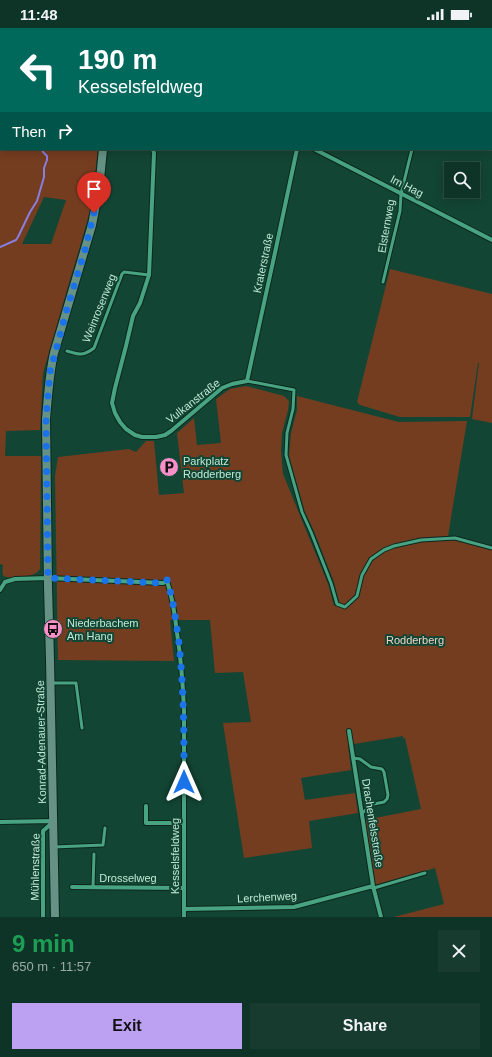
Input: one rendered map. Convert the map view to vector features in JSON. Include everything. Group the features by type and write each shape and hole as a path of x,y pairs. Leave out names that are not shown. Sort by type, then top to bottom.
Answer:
{"main road":[{"name":"Konrad-Adenauer-Straße","path":"55,917 46,419 50,372 92,225 99,189 103,150"}],"street":[{"name":"Vulkanstraße","path":"153,150 149,275 140,303 133,316 115,388 112,403 115,413 126,429 135,435 142,437 156,437 165,435 222,388 247,381"},
{"name":"Kraterstraße","path":"247,381 297,150"},
{"name":"Im Hag","path":"316,150 492,240"},
{"path":"0,590 5,582 15,579 48,578"},
{"name":"Kesselsfeldweg","path":"48,578 163,583 167,580 175,611 184,711 184,917"},
{"name":"Drachenfelsstraße","path":"349,731 374,887 381,917"},
{"path":"146,806 146,823 184,823"},
{"path":"0,822 53,822"},
{"name":"Mühlenstraße","path":"43,917 43,831 53,822"},
{"name":"Lerchenweg","path":"184,909 294,907 374,887"},
{"name":"Drosselweg","path":"72,888 184,888"}],"lane":[{"name":"Elsternweg","path":"384,282 400,211 401,194 412,150"},
{"name":"Weinrosenweg","path":"67,351 78,355 89,352 94,348 124,272 149,275"},
{"name":"Vulkanstraße","path":"247,381 294,390 293,410 287,433 286,456 302,512 326,569 337,604 345,607 357,596 362,575 371,559 384,550 394,546 421,540 455,538 492,548"},
{"path":"51,683 76,683 82,728"},
{"path":"353,758 360,759 371,767 382,769 384,772 388,795 384,802 374,804 362,813"},
{"path":"54,847 103,845 105,828"},
{"path":"93,887 94,854"},
{"path":"374,887 425,873"}],"green space":[{"path":"0,150 98,150 91,207 43,373 40,430 6,431 5,456 41,456 40,569 32,575 8,577 3,575 3,565 0,564","holes":["44,197 66,200 51,244 22,244"]},
{"path":"390,269 492,294 492,423 472,419 479,363 470,417 400,417 360,405 357,402"},
{"name":"Rodderberg","path":"246,386 284,396 289,401 282,433 281,451 283,474 328,584 334,606 339,601 334,582 305,512 289,456 291,433 297,410 297,396 399,422 467,421 448,536 455,536 492,546 492,917 394,917 444,904 435,868 375,885 365,820 421,809 405,738 403,738 403,736 348,745 351,770 301,778 305,800 355,793 358,813 309,821 312,848 244,858 223,723 251,722 243,672 215,673 210,620 170,620 174,661 58,660 55,476 58,457 129,449 136,452 146,441 154,441 159,495 184,493 177,433 194,418 197,445 221,443 216,399 230,389"}],"waterway":[{"path":"0,247 16,240 37,201 47,160 47,156 42,150"}],"place":[{"name":"Parkplatz Rodderberg","path":"169,467"},
{"name":"Niederbachem Am Hang","path":"53,629"}],"route":[{"path":"94,213 82,262 54,353 50,372 46,419 48,578 163,583 167,580 175,611 182,677 184,711 184,782"}]}
